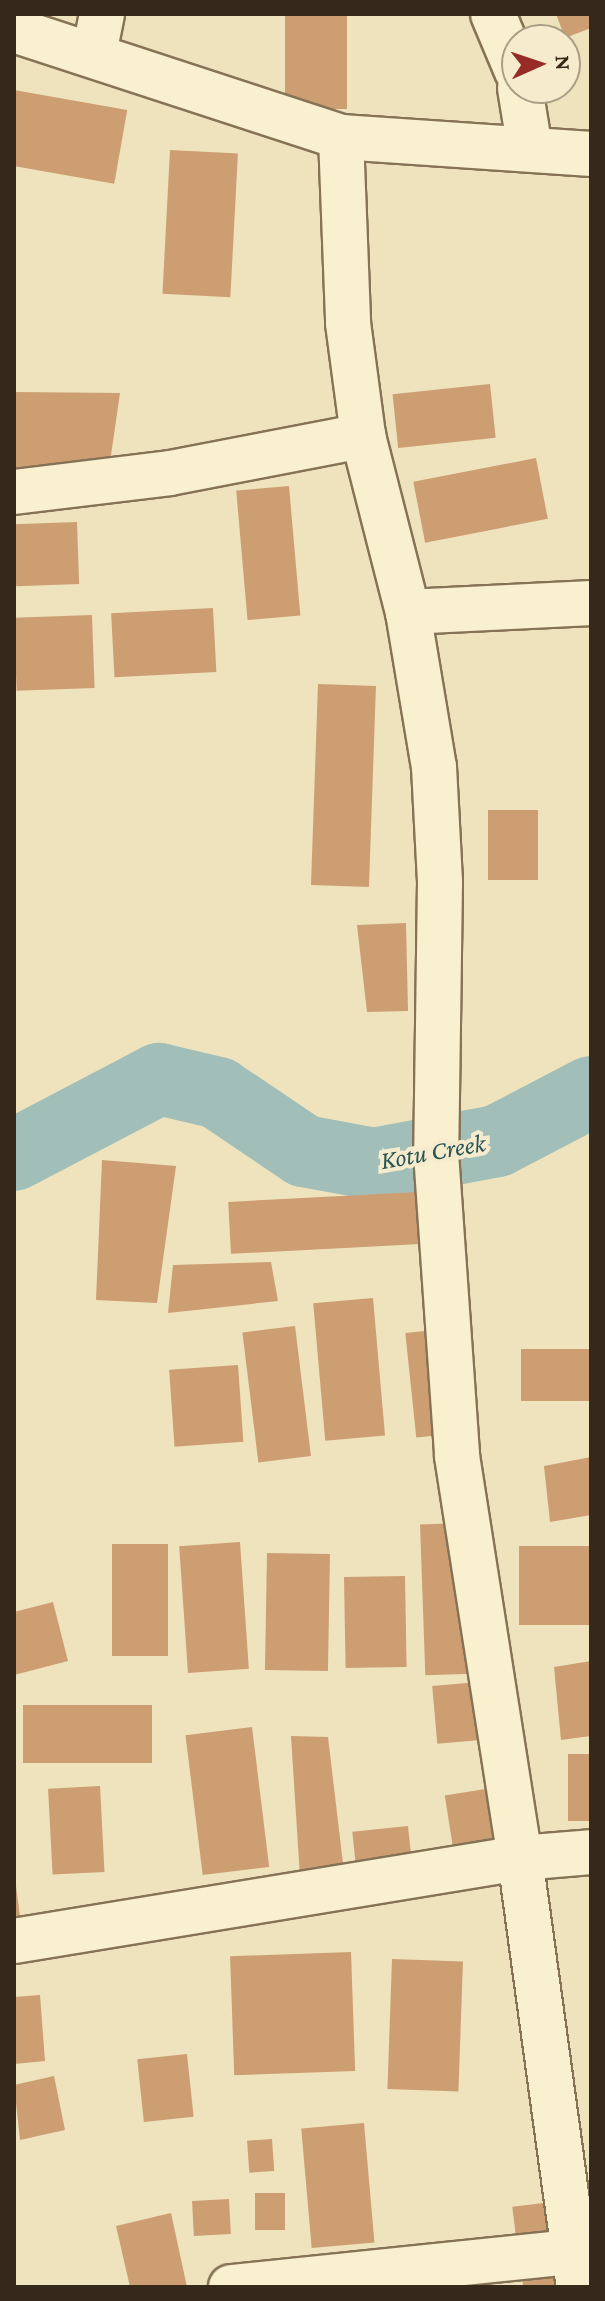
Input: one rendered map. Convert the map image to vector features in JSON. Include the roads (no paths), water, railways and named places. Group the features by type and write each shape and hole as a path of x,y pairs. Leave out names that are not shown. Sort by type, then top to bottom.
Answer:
{"street":[{"path":"493,14 501,33"},
{"path":"14,30 98,34 341,137 591,154"},
{"path":"523,104 530,149"},
{"path":"231,2287 581,2263 457,1456 436,1153 440,882 434,767 408,612 363,436 348,323 341,137"},
{"path":"14,492 170,473 363,436"},
{"path":"408,612 591,603"},
{"path":"14,1941 520,1858 591,1852"}],"waterway":[{"name":"Kotu Creek","path":"14,1155 159,1079 218,1093 304,1151 374,1164 497,1141 591,1092"}]}
